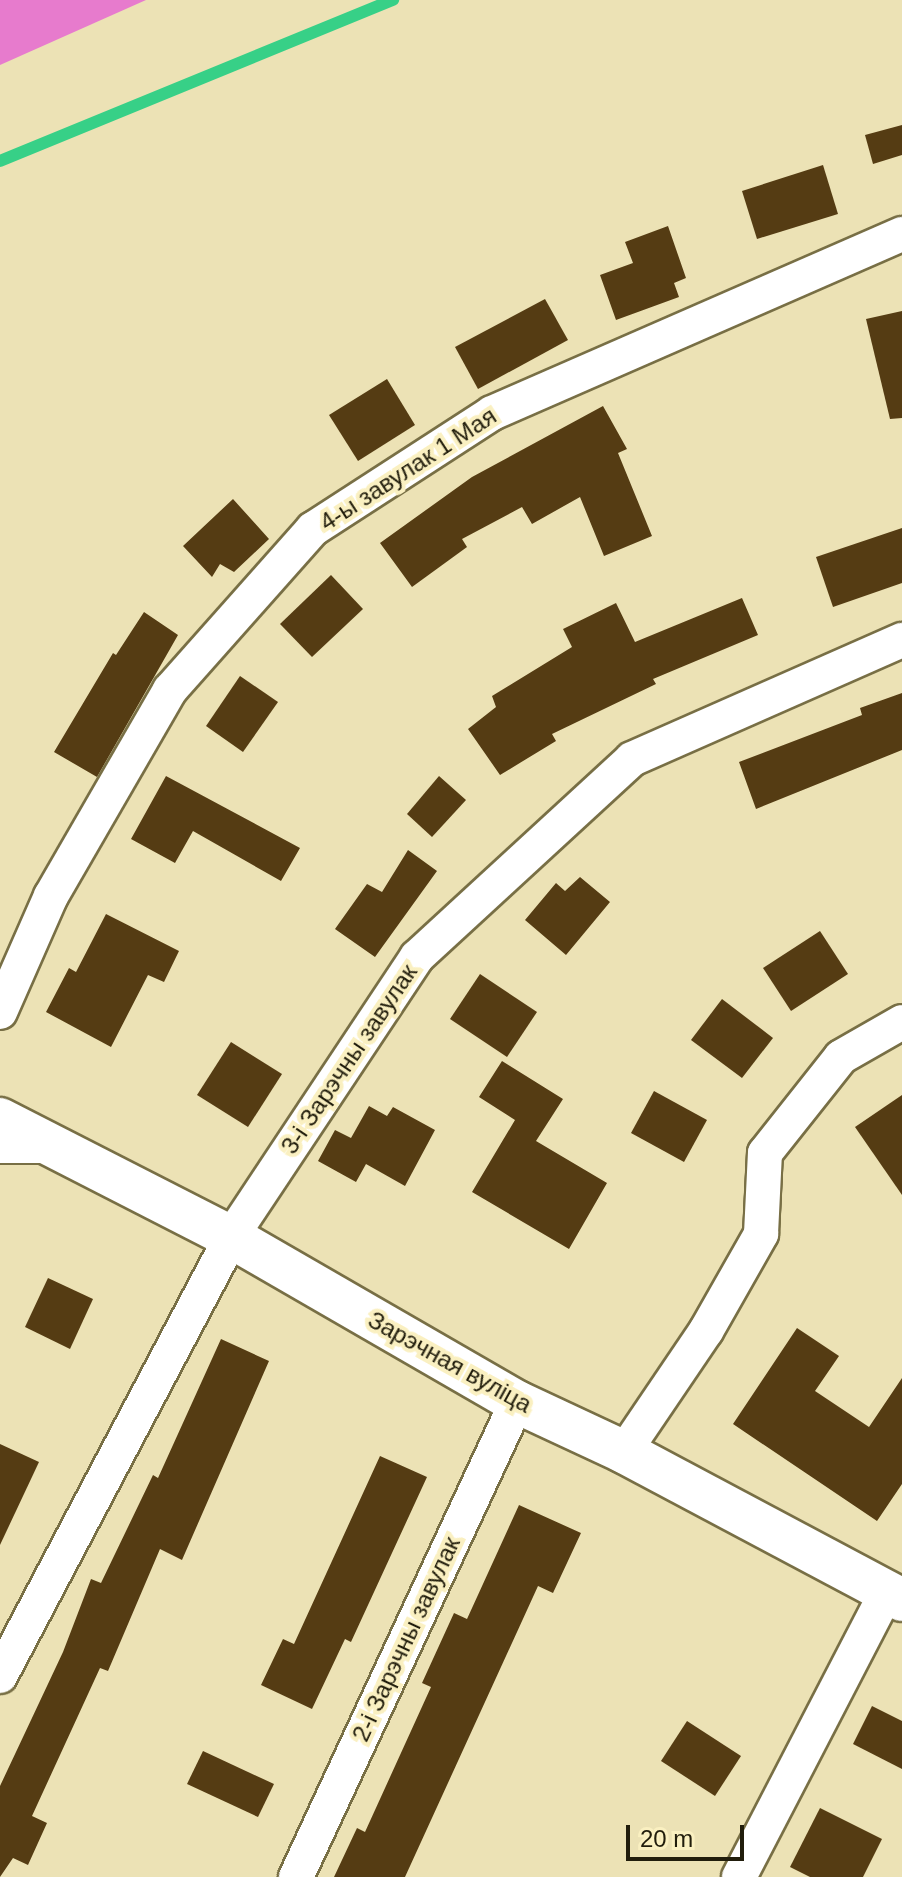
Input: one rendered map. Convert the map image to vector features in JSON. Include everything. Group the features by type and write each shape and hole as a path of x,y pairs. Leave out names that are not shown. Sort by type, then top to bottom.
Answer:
{"street":[{"name":"4-ы завулак 1 Мая","path":"0,1012 51,896 170,690 313,529 492,413 902,234"},
{"name":"3-і Зарэчны завулак","path":"0,1676 231,1237 417,957 632,759 902,640"},
{"path":"624,1452 706,1331 761,1234 765,1153 841,1057 902,1022"},
{"name":"Зарэчная вуліца","path":"0,1119 231,1237 517,1402 897,1589"},
{"path":"0,1146 54,1146"},
{"name":"2-і Зарэчны завулак","path":"296,1877 517,1402"},
{"path":"739,1877 897,1589"}],"shaded area":[{"path":"0,0 146,0 0,65"}],"building":[{"path":"902,125 902,155 873,164 865,135"},
{"path":"823,165 838,214 757,239 742,191"},
{"path":"668,226 686,278 674,283 679,297 616,320 600,275 633,263 625,242"},
{"path":"545,299 568,340 478,389 455,347"},
{"path":"902,311 902,418 890,419 866,319"},
{"path":"387,379 415,425 358,461 329,415"},
{"path":"603,406 627,449 618,453 652,536 604,556 580,497 532,524 522,507 462,539 467,547 412,587 380,543 472,477"},
{"path":"233,499 269,539 234,572 220,564 212,577 183,546"},
{"path":"902,528 902,583 833,607 816,557"},
{"path":"331,575 363,609 312,657 280,624"},
{"path":"742,598 758,635 653,679 656,684 552,734 556,741 500,775 468,729 496,707 492,696 572,647 563,629 616,603 635,642"},
{"path":"144,612 178,635 97,777 54,752 113,653 116,655"},
{"path":"240,676 278,702 243,752 206,726"},
{"path":"902,693 902,750 756,809 739,762 862,715 860,708"},
{"path":"166,776 300,848 281,881 193,831 175,863 131,839"},
{"path":"439,776 466,800 432,837 407,814"},
{"path":"408,850 437,871 375,957 335,929 367,884 382,892"},
{"path":"580,877 610,902 566,955 525,920 556,883 565,891"},
{"path":"106,914 179,951 164,982 148,975 111,1047 46,1012 69,968 76,972"},
{"path":"820,931 848,974 791,1011 763,968"},
{"path":"480,974 537,1012 507,1057 450,1019"},
{"path":"722,999 773,1038 742,1078 691,1040"},
{"path":"231,1042 282,1074 248,1127 197,1095"},
{"path":"502,1061 563,1099 536,1141 607,1183 569,1249 472,1192 515,1120 479,1097"},
{"path":"654,1091 707,1120 684,1162 631,1133"},
{"path":"902,1095 902,1195 855,1127"},
{"path":"369,1106 387,1116 393,1107 435,1130 405,1186 366,1164 356,1182 318,1161 335,1130 351,1138"},
{"path":"48,1278 93,1299 70,1349 25,1327"},
{"path":"797,1328 839,1356 815,1391 869,1427 902,1378 902,1484 877,1521 733,1424"},
{"path":"221,1339 269,1361 182,1560 160,1549 108,1671 100,1668 32,1816 47,1823 28,1865 13,1858 0,1877 0,1786 63,1652 91,1579 101,1583 153,1475 158,1478"},
{"path":"0,1444 39,1462 0,1545"},
{"path":"380,1456 427,1477 351,1642 345,1639 312,1709 261,1685 283,1639 294,1644"},
{"path":"519,1505 581,1533 553,1593 538,1586 405,1877 334,1877 357,1828 365,1832 431,1687 422,1683 454,1613 467,1619"},
{"path":"872,1706 902,1721 902,1769 853,1744"},
{"path":"687,1721 741,1756 715,1796 661,1761"},
{"path":"203,1751 274,1784 258,1817 187,1784"},
{"path":"820,1808 882,1839 863,1877 810,1877 790,1867"}],"waterway":[{"path":"0,161 393,0"}]}
